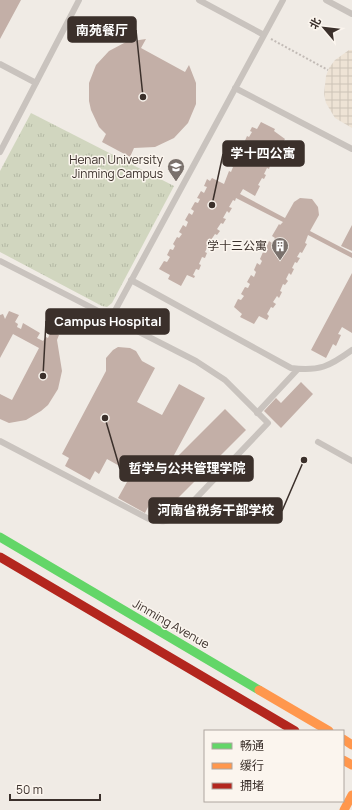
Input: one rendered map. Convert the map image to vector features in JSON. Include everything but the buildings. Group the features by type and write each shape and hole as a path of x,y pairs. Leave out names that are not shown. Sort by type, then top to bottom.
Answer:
{"main road":[{"name":"Jinming Avenue","path":"0,537 327,730"},
{"path":"0,557 293,730"},
{"path":"344,810 352,795"}],"lane":[{"path":"0,152 79,0"},
{"path":"201,0 264,35"},
{"path":"111,318 283,0"},
{"path":"326,0 352,14"},
{"path":"0,64 36,83"},
{"path":"235,88 352,149"},
{"path":"0,261 196,361 225,380 268,423 180,515 168,522 160,522 149,519 0,441"},
{"path":"131,280 291,368 309,371 333,364 352,350"},
{"path":"257,413 298,369"},
{"path":"318,442 352,461"}],"path":[{"path":"264,35 328,70"}],"green space":[{"path":"31,113 174,186 112,303 107,307 102,306 0,252 0,171"}],"shaded area":[{"path":"349,50 352,50 352,128 335,118 326,103 324,94 326,76 329,68 335,60"}],"traffic: fast":[{"path":"0,537 259,690"}],"traffic: slow":[{"path":"259,690 327,730"},
{"path":"344,740 352,745"},
{"path":"344,761 352,765"},
{"path":"344,810 352,795"}],"traffic: jam":[{"path":"0,557 293,730"}],"place":[{"name":"南苑餐厅","path":"143,97"},
{"name":"Henan University Jinming Campus","path":"176,182"},
{"name":"学十四公寓","path":"212,205"},
{"name":"学十三公寓","path":"280,261"},
{"name":"Campus Hospital","path":"43,376"},
{"name":"哲学与公共管理学院","path":"105,418"},
{"name":"河南省税务干部学校","path":"304,460"}]}
